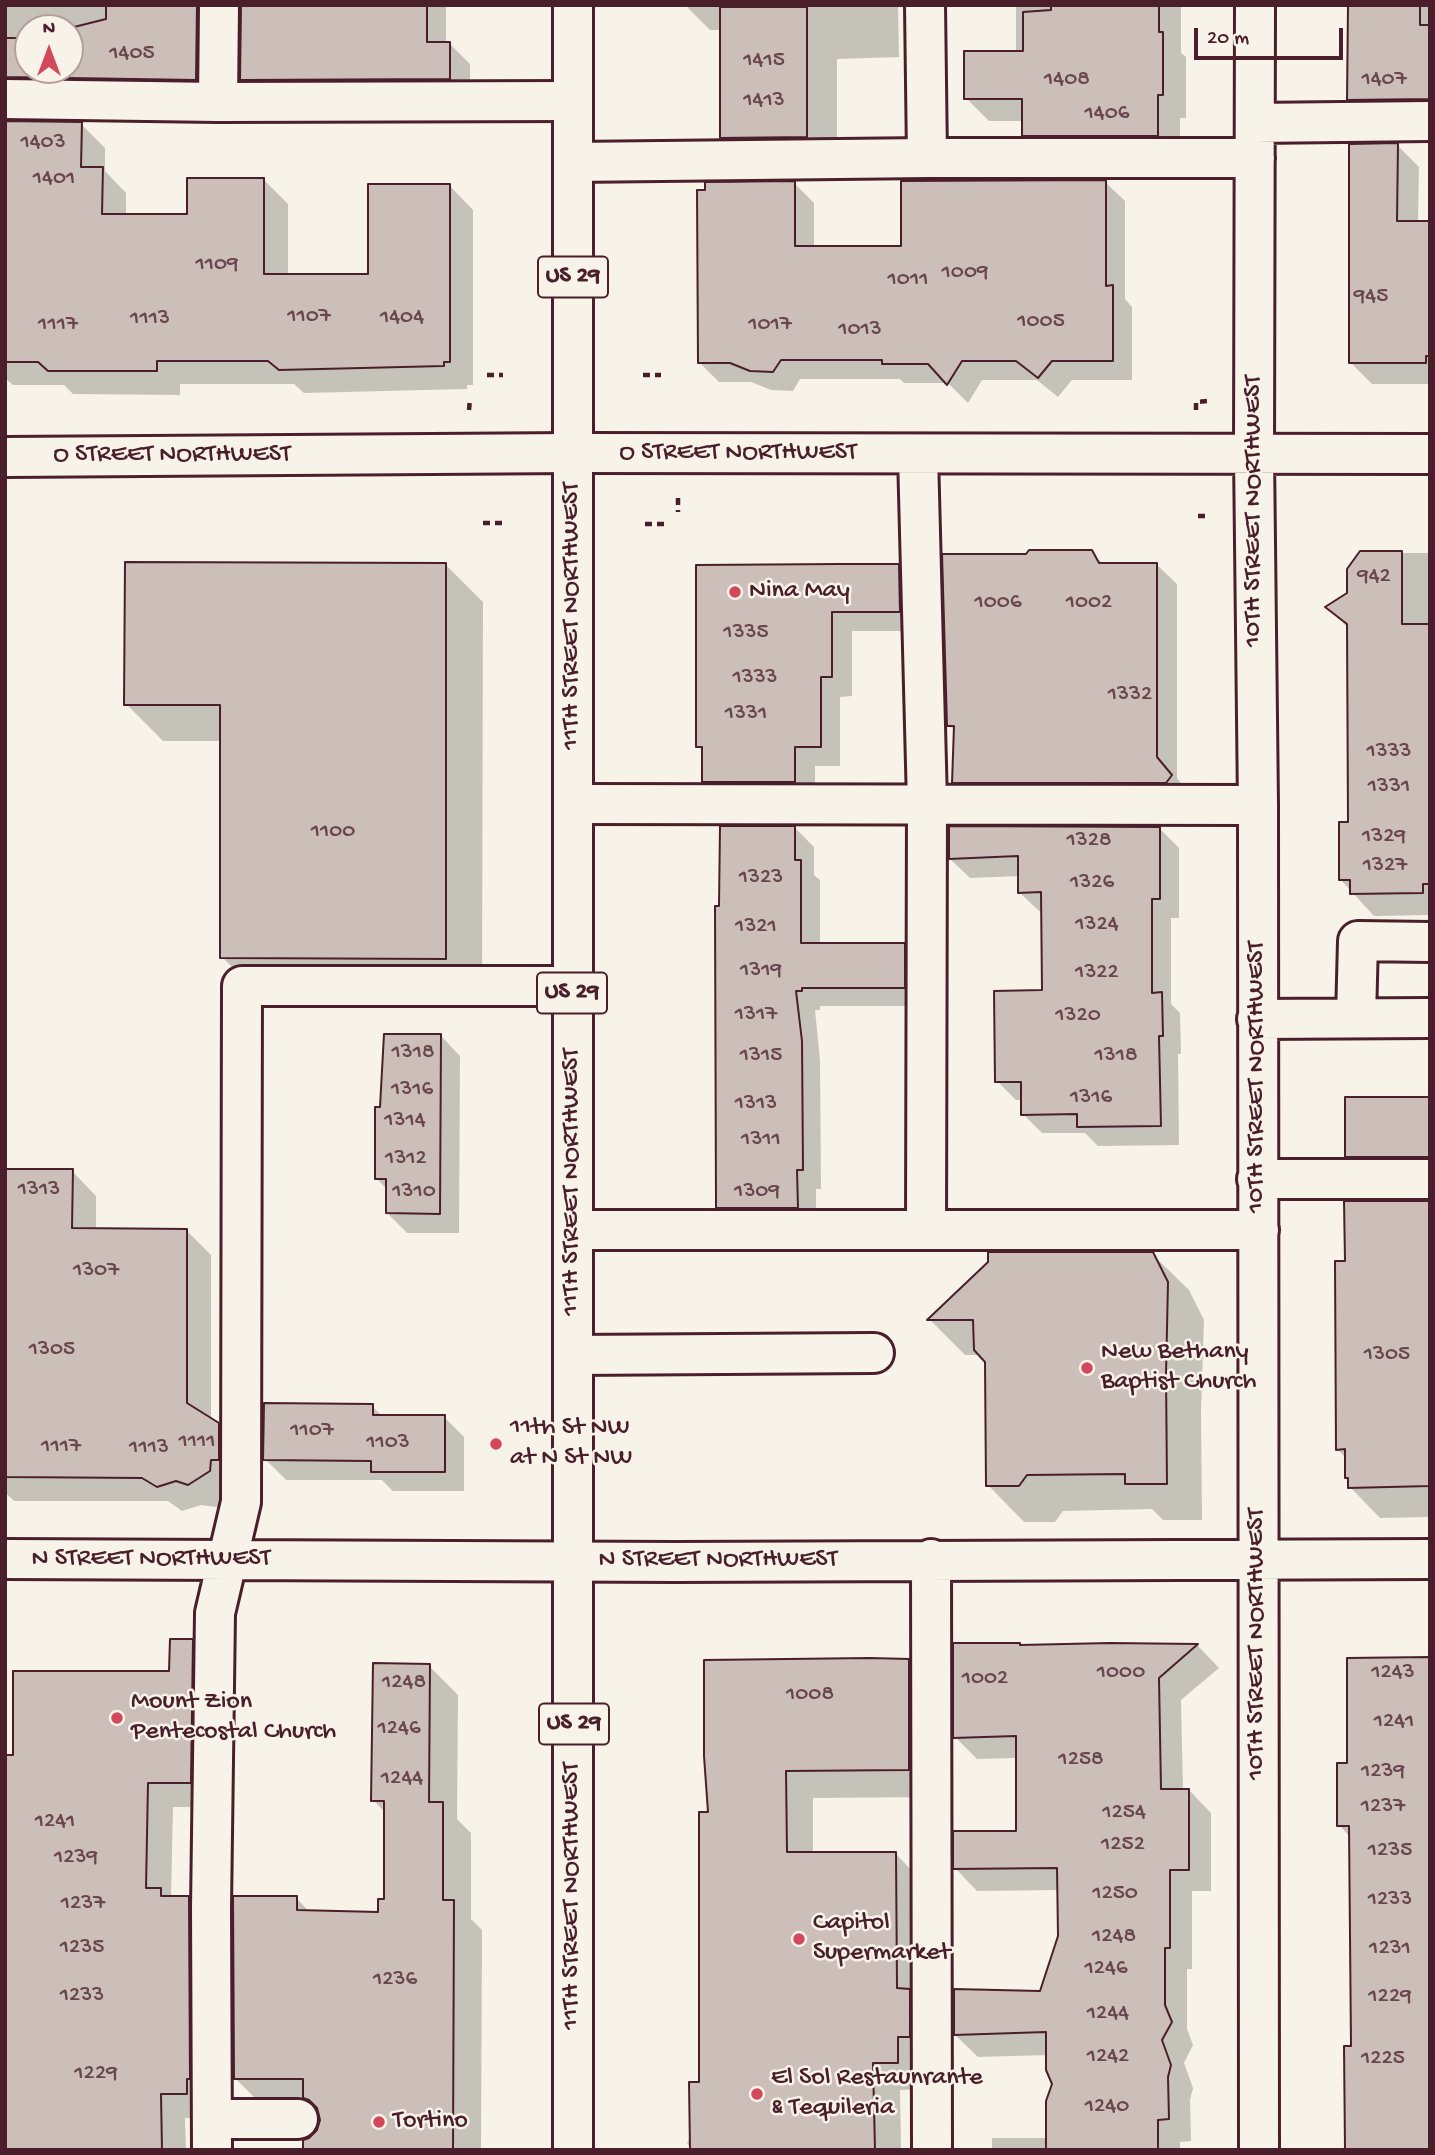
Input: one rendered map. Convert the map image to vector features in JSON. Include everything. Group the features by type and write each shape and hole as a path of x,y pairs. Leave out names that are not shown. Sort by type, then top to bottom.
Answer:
{"main road":[{"path":"218,102 219,5"},
{"name":"11TH STREET NORTHWEST","path":"573,5 573,2150"},
{"path":"925,5 927,158"},
{"name":"10TH STREET NORTHWEST","path":"1255,5 1259,2150"},
{"path":"5,99 218,102 573,101"},
{"path":"573,162 927,158 1255,141 1430,121"},
{"name":"O STREET NORTHWEST","path":"5,457 573,453 1430,454"},
{"path":"918,455 927,803 926,1230"},
{"path":"573,804 1258,805"},
{"path":"1356,1018 1358,941 1430,942"},
{"path":"298,2119 212,2134 211,1908 215,1613 240,1502 242,986 572,986"},
{"path":"1256,1019 1430,1018"},
{"path":"1257,1179 1430,1179"},
{"path":"573,1230 1258,1230"},
{"path":"573,1355 874,1353"},
{"name":"N STREET NORTHWEST","path":"5,1559 574,1562 1430,1559"},
{"path":"931,1559 932,2150"}],"path":[{"path":"487,375 503,375"},
{"path":"643,376 662,376"},
{"path":"678,494 678,512"},
{"path":"483,523 503,523"},
{"path":"645,524 668,524"}],"building":[{"path":"106,5 197,5 196,80 84,78 84,24 106,19"},
{"path":"241,5 427,5 427,42 450,42 450,79 240,80"},
{"path":"1051,5 1159,5 1159,32 1163,32 1163,95 1158,95 1158,136 1022,136 1022,99 964,99 964,51 1023,51 1023,12 1051,10"},
{"path":"1348,5 1420,5 1420,25 1430,25 1430,99 1347,100"},
{"path":"720,7 807,7 807,137 720,138"},
{"path":"5,38 14,38 14,77 5,77"},
{"path":"5,121 82,122 81,167 103,167 102,214 187,214 187,178 264,178 264,274 368,274 368,184 450,184 450,362 444,362 444,366 279,370 268,361 157,361 157,371 48,371 38,362 5,362"},
{"path":"1398,143 1397,221 1430,221 1430,356 1426,356 1426,363 1349,363 1349,144"},
{"path":"1106,180 1106,286 1113,285 1113,361 1052,361 1038,378 1016,361 962,361 947,385 928,364 882,364 882,360 781,360 773,372 750,371 730,363 698,363 697,190 705,190 705,182 795,181 795,246 901,246 901,181"},
{"path":"1029,550 1092,550 1099,563 1157,563 1157,757 1172,775 1166,783 952,783 954,726 947,726 942,554 1026,554"},
{"path":"1360,551 1402,551 1402,624 1430,624 1430,884 1423,884 1423,893 1350,894 1350,880 1339,880 1339,822 1348,822 1347,624 1325,607 1347,593 1347,569"},
{"path":"125,562 446,563 446,959 220,958 220,705 124,705"},
{"path":"899,564 900,612 832,612 832,677 821,677 821,747 795,747 795,782 702,782 702,747 696,747 696,565"},
{"path":"720,826 795,826 795,860 801,860 801,943 905,943 905,988 802,988 802,991 796,991 802,1041 803,1170 797,1170 798,1208 716,1208 715,906 719,906"},
{"path":"949,826 1160,827 1160,899 1152,899 1152,993 1162,992 1163,1036 1159,1036 1161,1126 1077,1127 1077,1114 1021,1115 1021,1082 995,1082 994,991 1042,990 1041,892 1018,893 1018,856 949,859"},
{"path":"384,1034 441,1034 440,1214 386,1213 386,1179 375,1179 375,1107 380,1107"},
{"path":"1345,1097 1430,1097 1430,1157 1345,1157"},
{"path":"5,1169 73,1169 72,1228 187,1229 187,1403 219,1423 219,1460 211,1460 210,1471 188,1485 176,1481 157,1487 142,1478 5,1477"},
{"path":"1344,1201 1430,1201 1430,1486 1348,1488 1348,1478 1345,1478 1345,1449 1336,1450 1335,1261 1345,1261"},
{"path":"988,1252 1153,1252 1168,1282 1167,1484 1125,1484 1125,1474 1027,1475 1019,1486 986,1486 985,1362 974,1350 973,1320 927,1320 988,1262"},
{"path":"264,1403 373,1404 373,1415 445,1415 445,1472 371,1472 371,1461 263,1460"},
{"path":"170,1639 193,1639 191,1783 148,1783 146,1888 161,1888 161,1896 189,1896 190,2079 187,2079 187,2094 161,2094 162,2150 5,2150 5,1755 13,1755 13,1671 169,1671"},
{"path":"953,1643 1198,1644 1159,1678 1161,1789 1189,1789 1189,1870 1170,1870 1170,1948 1165,1948 1165,2005 1172,2022 1162,2040 1171,2065 1168,2077 1169,2119 1158,2120 1158,2150 1046,2150 1046,2101 1052,2084 1046,2070 1046,2032 954,2035 954,1989 1040,1991 1058,1936 1057,1868 953,1869 953,1831 1016,1831 1016,1736 953,1738"},
{"path":"1430,1657 1430,2150 1345,2150 1344,2046 1351,2046 1349,1826 1337,1826 1337,1763 1347,1763 1347,1658"},
{"path":"909,1659 909,1770 786,1771 787,1852 896,1852 897,1988 910,1989 910,2037 898,2037 898,2063 873,2063 875,2150 690,2150 689,2082 699,2082 699,1812 708,1812 704,1756 704,1660"},
{"path":"373,1663 430,1664 429,1802 443,1802 443,1900 454,1900 453,2150 303,2150 303,2140 317,2130 320,2120 317,2108 303,2098 303,2079 234,2079 233,1896 297,1896 297,1910 378,1912 378,1899 384,1899 384,1801 371,1801"}],"place":[{"name":"Nina May","path":"735,592"},
{"name":"New Bethany Baptist Church","path":"1087,1368"},
{"name":"11th St NW at N St NW","path":"496,1444"},
{"name":"Mount Zion Pentecostal Church","path":"117,1718"},
{"name":"Capitol Supermarket","path":"799,1939"},
{"name":"El Sol Restaunrante & Tequileria","path":"757,2094"},
{"name":"Tortino","path":"379,2122"}]}
